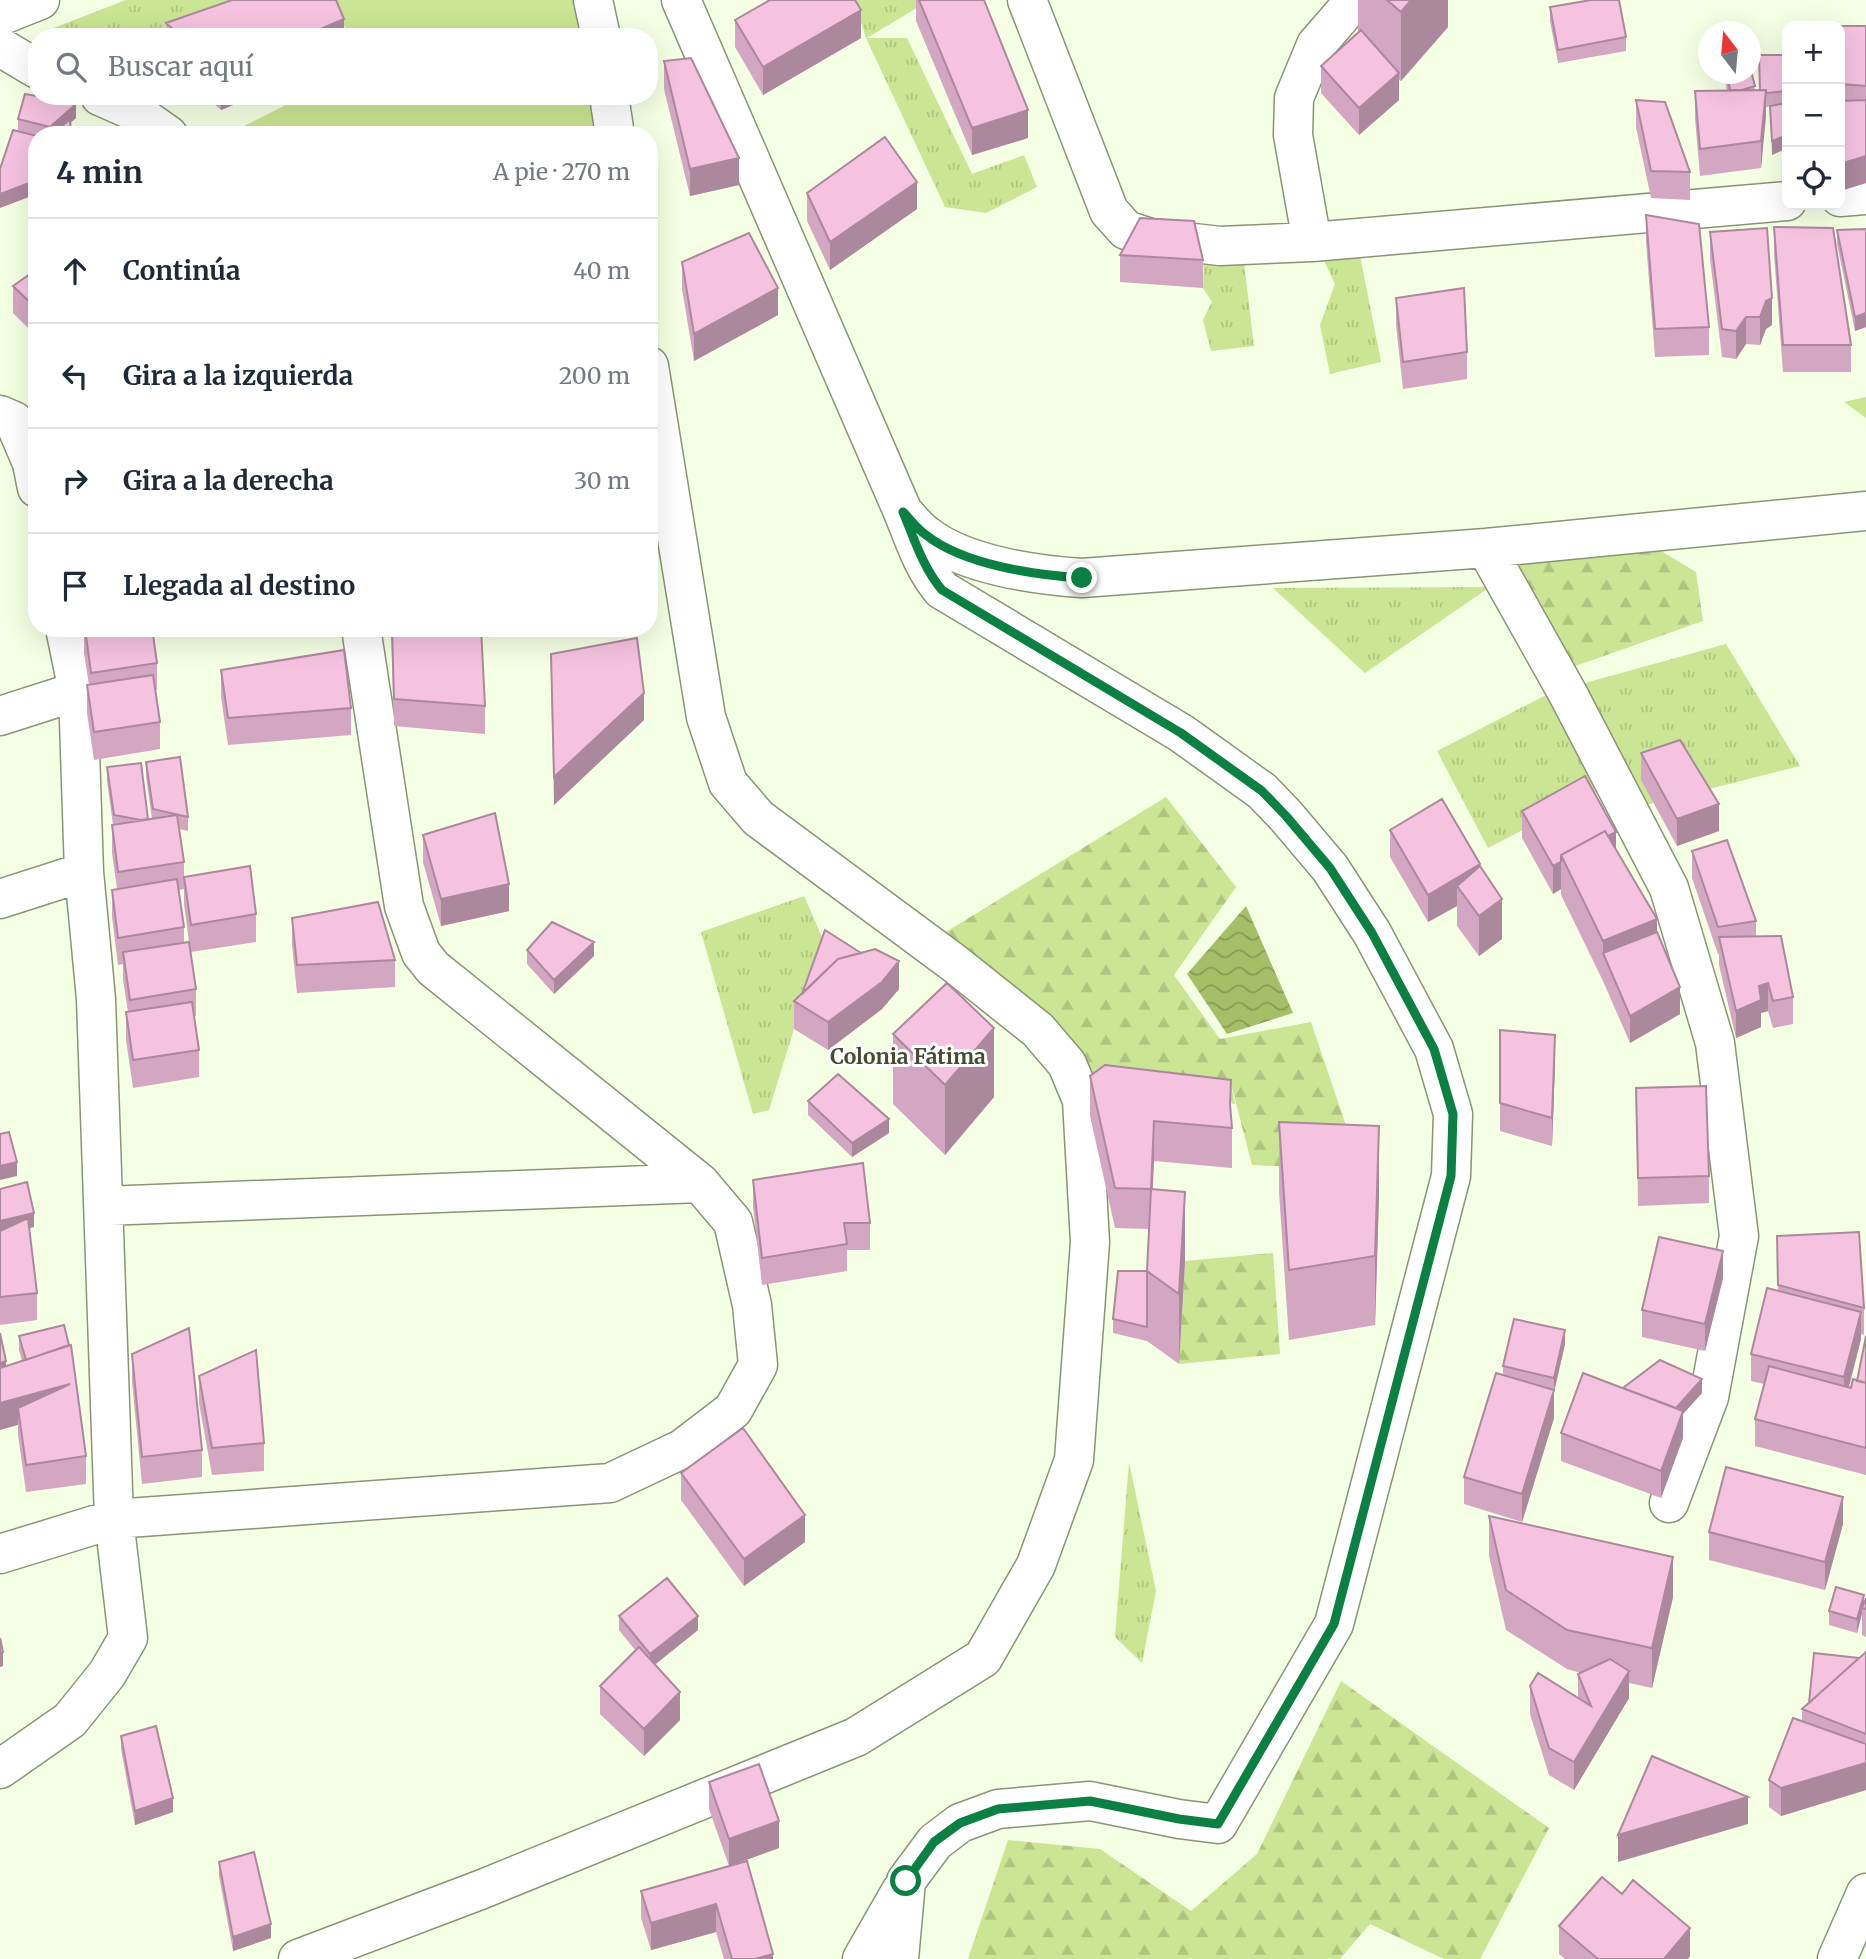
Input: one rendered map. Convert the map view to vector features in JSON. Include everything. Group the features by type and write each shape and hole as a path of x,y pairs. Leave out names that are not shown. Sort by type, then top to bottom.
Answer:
{"street":[{"path":"0,16 40,0"},
{"path":"593,0 599,28"},
{"path":"681,0 933,579 942,590 1181,733 1262,791 1330,868 1372,933 1434,1049 1453,1114 1451,1176 1334,1624 1218,1824 1090,1801 998,1809 960,1823 934,1842 906,1881 862,1959"},
{"path":"1027,0 1109,211 1126,230 1150,238 1220,246 1312,242 1782,201"},
{"path":"1312,242 1293,135 1294,98 1316,45 1355,0"},
{"path":"0,47 28,64"},
{"path":"120,105 155,126"},
{"path":"610,105 614,126"},
{"path":"1845,197 1866,195"},
{"path":"0,415 13,421 28,454"},
{"path":"298,1959 480,1890 856,1737 984,1658 1036,1565 1074,1460 1090,1242 1082,1100 1067,1064 1038,1030 954,963 758,818 728,783 706,717 658,421"},
{"path":"903,512 925,535 974,558 1009,569 1046,576 1082,578 1486,548 1866,511"},
{"path":"1486,548 1568,694 1669,888 1715,1043 1739,1237 1709,1397 1669,1503"},
{"path":"0,1769 70,1720 107,1674 128,1638 114,1518 96,999 84,872 78,691 67,637"},
{"path":"0,1554 114,1518 610,1483 682,1449 733,1410 758,1365 752,1305 733,1222 700,1183 433,968 421,953 404,906 362,637"},
{"path":"0,716 78,691"},
{"path":"0,899 84,872"},
{"path":"103,1206 700,1183"},
{"path":"899,1959 906,1881"},
{"path":"1837,1959 1866,1893"}],"green space":[{"path":"126,0 232,0 190,28 54,28"},
{"path":"333,0 606,0 613,28 345,28"},
{"path":"854,0 930,0 867,38 907,38 972,174 1024,155 1037,187 986,213 945,207 866,38"},
{"path":"286,105 625,105 627,126 244,126"},
{"path":"1318,248 1359,250 1381,362 1330,374 1320,325 1335,284"},
{"path":"1204,249 1243,254 1254,346 1211,351 1203,320 1212,302 1203,288"},
{"path":"1866,397 1866,418 1844,402"},
{"path":"1646,542 1696,572 1703,621 1567,669 1502,558"},
{"path":"1490,587 1365,673 1273,588"},
{"path":"1726,644 1800,766 1642,806 1574,686"},
{"path":"1554,691 1604,788 1488,848 1437,751"},
{"path":"1166,797 1236,887 1174,975 1220,1039 1311,1022 1361,1170 1252,1165 1230,1080 1235,1104 1054,1069 946,932"},
{"path":"804,896 825,944 794,1029 769,1110 753,1114 701,932"},
{"path":"1273,1253 1280,1354 1179,1364 1185,1261"},
{"path":"1129,1462 1156,1591 1142,1663 1115,1637"},
{"path":"1341,1681 1549,1828 1480,1959 1444,1959 1370,1924 1340,1959 968,1959 1008,1840 1100,1849 1191,1911 1257,1854"}],"water":[{"path":"1246,906 1293,1013 1227,1034 1187,974"}],"building":[{"path":"232,0 336,0 344,19 323,28 172,28 166,23"},
{"path":"770,0 855,0 861,10 763,67 735,20"},
{"path":"919,0 984,0 1028,110 972,128"},
{"path":"1387,0 1411,0 1401,12"},
{"path":"1591,0 1619,0 1626,37 1558,50 1550,7"},
{"path":"1845,26 1866,26 1866,86 1845,84"},
{"path":"1361,30 1399,73 1359,108 1321,66"},
{"path":"1761,55 1782,55 1782,91 1766,93 1766,90 1760,90"},
{"path":"691,58 739,158 690,169 664,61"},
{"path":"1729,84 1755,86 1742,90 1730,90"},
{"path":"1766,90 1761,141 1700,149 1695,91"},
{"path":"25,94 28,95 28,105 75,105 51,126 18,119"},
{"path":"1636,100 1665,102 1690,172 1651,171"},
{"path":"1866,100 1866,156 1845,162 1845,147 1845,101"},
{"path":"1782,104 1782,137 1772,141 1770,106"},
{"path":"13,130 28,134 28,183 0,194 0,169"},
{"path":"885,137 917,182 830,242 807,193"},
{"path":"1646,215 1699,224 1709,327 1655,329"},
{"path":"1140,218 1194,221 1203,260 1120,255"},
{"path":"1774,227 1833,228 1851,345 1783,345"},
{"path":"1767,228 1772,298 1766,301 1760,317 1746,317 1736,331 1722,329 1710,232"},
{"path":"1866,229 1866,313 1855,317 1837,230"},
{"path":"749,233 778,288 694,334 682,262"},
{"path":"28,275 28,300 13,286"},
{"path":"1464,288 1467,352 1403,362 1396,298"},
{"path":"86,637 153,637 157,663 91,673"},
{"path":"392,637 481,637 485,706 394,699"},
{"path":"637,638 644,693 554,777 551,654"},
{"path":"344,650 351,708 228,718 221,670"},
{"path":"153,675 160,722 94,732 87,685"},
{"path":"1680,740 1719,804 1677,819 1641,753"},
{"path":"180,757 188,817 153,809 146,762"},
{"path":"141,763 148,819 114,815 107,767"},
{"path":"1585,776 1616,832 1608,836 1605,831 1561,855 1561,862 1553,866 1522,811"},
{"path":"1442,799 1480,864 1428,895 1390,830"},
{"path":"495,813 509,884 441,899 423,835"},
{"path":"177,815 184,862 118,872 112,825"},
{"path":"1605,831 1657,919 1603,941 1561,855"},
{"path":"1727,840 1756,921 1718,927 1692,851"},
{"path":"250,866 256,914 191,925 184,877"},
{"path":"1480,866 1502,899 1479,916 1457,886"},
{"path":"177,879 184,927 118,938 112,890"},
{"path":"378,902 395,960 297,965 292,918"},
{"path":"552,922 594,942 554,980 527,950"},
{"path":"825,930 861,953 838,959 802,994"},
{"path":"1657,932 1680,987 1630,1016 1603,953"},
{"path":"1781,936 1793,997 1773,1001 1768,983 1759,986 1761,1000 1736,1011 1719,937"},
{"path":"189,942 196,989 130,1000 123,952"},
{"path":"875,949 899,961 882,982 828,1022 794,1001 838,959"},
{"path":"947,983 994,1028 945,1085 893,1034"},
{"path":"192,1002 199,1050 133,1060 126,1012"},
{"path":"1500,1030 1555,1035 1552,1118 1500,1103"},
{"path":"1105,1065 1231,1080 1232,1128 1154,1121 1151,1189 1115,1188 1090,1076"},
{"path":"838,1074 889,1119 852,1143 808,1101"},
{"path":"1706,1086 1709,1176 1638,1178 1636,1088"},
{"path":"1279,1122 1379,1126 1375,1256 1289,1270"},
{"path":"9,1132 17,1162 0,1166 0,1134"},
{"path":"863,1163 870,1223 844,1223 847,1244 762,1258 753,1180"},
{"path":"27,1182 34,1213 0,1221 0,1189"},
{"path":"1151,1189 1185,1192 1179,1294 1147,1271"},
{"path":"28,1218 37,1293 0,1297 0,1231"},
{"path":"1859,1232 1864,1308 1778,1285 1777,1236"},
{"path":"1659,1237 1723,1251 1705,1324 1642,1310"},
{"path":"1118,1271 1147,1271 1147,1327 1113,1319"},
{"path":"1767,1288 1861,1312 1844,1377 1751,1354"},
{"path":"1514,1319 1565,1330 1554,1378 1503,1366"},
{"path":"64,1325 69,1345 26,1360 19,1336"},
{"path":"189,1328 202,1450 142,1457 132,1354"},
{"path":"0,1333 6,1361 0,1363"},
{"path":"1866,1336 1866,1383 1857,1381"},
{"path":"71,1345 86,1456 26,1465 18,1408 70,1384 0,1403 0,1368"},
{"path":"256,1350 264,1443 212,1448 199,1376"},
{"path":"1660,1360 1702,1379 1676,1408 1623,1388"},
{"path":"1769,1366 1851,1388 1853,1379 1866,1383 1866,1448 1755,1419"},
{"path":"1496,1373 1554,1390 1522,1494 1464,1477"},
{"path":"1583,1373 1683,1411 1661,1471 1561,1433"},
{"path":"743,1428 805,1515 744,1559 681,1473"},
{"path":"1726,1467 1843,1497 1825,1562 1709,1532"},
{"path":"1489,1516 1673,1557 1652,1648 1567,1630 1506,1590"},
{"path":"667,1578 698,1616 650,1654 619,1616"},
{"path":"1836,1587 1864,1595 1857,1619 1829,1611"},
{"path":"639,1647 680,1692 644,1729 600,1686"},
{"path":"1866,1652 1866,1734 1802,1709"},
{"path":"1814,1653 1859,1658 1809,1703"},
{"path":"1610,1659 1629,1671 1574,1762 1549,1748 1530,1686 1538,1673 1591,1706 1578,1674"},
{"path":"1793,1718 1866,1744 1866,1763 1781,1788 1769,1780"},
{"path":"156,1726 173,1798 135,1811 121,1736"},
{"path":"1652,1756 1748,1797 1618,1835"},
{"path":"759,1764 779,1821 729,1839 709,1782"},
{"path":"254,1852 271,1924 233,1937 219,1862"},
{"path":"747,1861 773,1954 755,1959 732,1959 716,1904 651,1923 641,1891"},
{"path":"1602,1877 1622,1894 1633,1880 1690,1928 1664,1959 1598,1959 1559,1926"}],"district":[{"name":"Colonia Fátima","path":"908,1057"}],"route":[{"path":"906,1881 934,1842 960,1823 998,1809 1090,1801 1218,1824 1334,1624 1451,1176 1453,1114 1434,1049 1372,933 1330,868 1262,791 1181,733 942,590 923,560 903,512 925,535 974,558 1009,569 1046,576 1082,578"}]}
